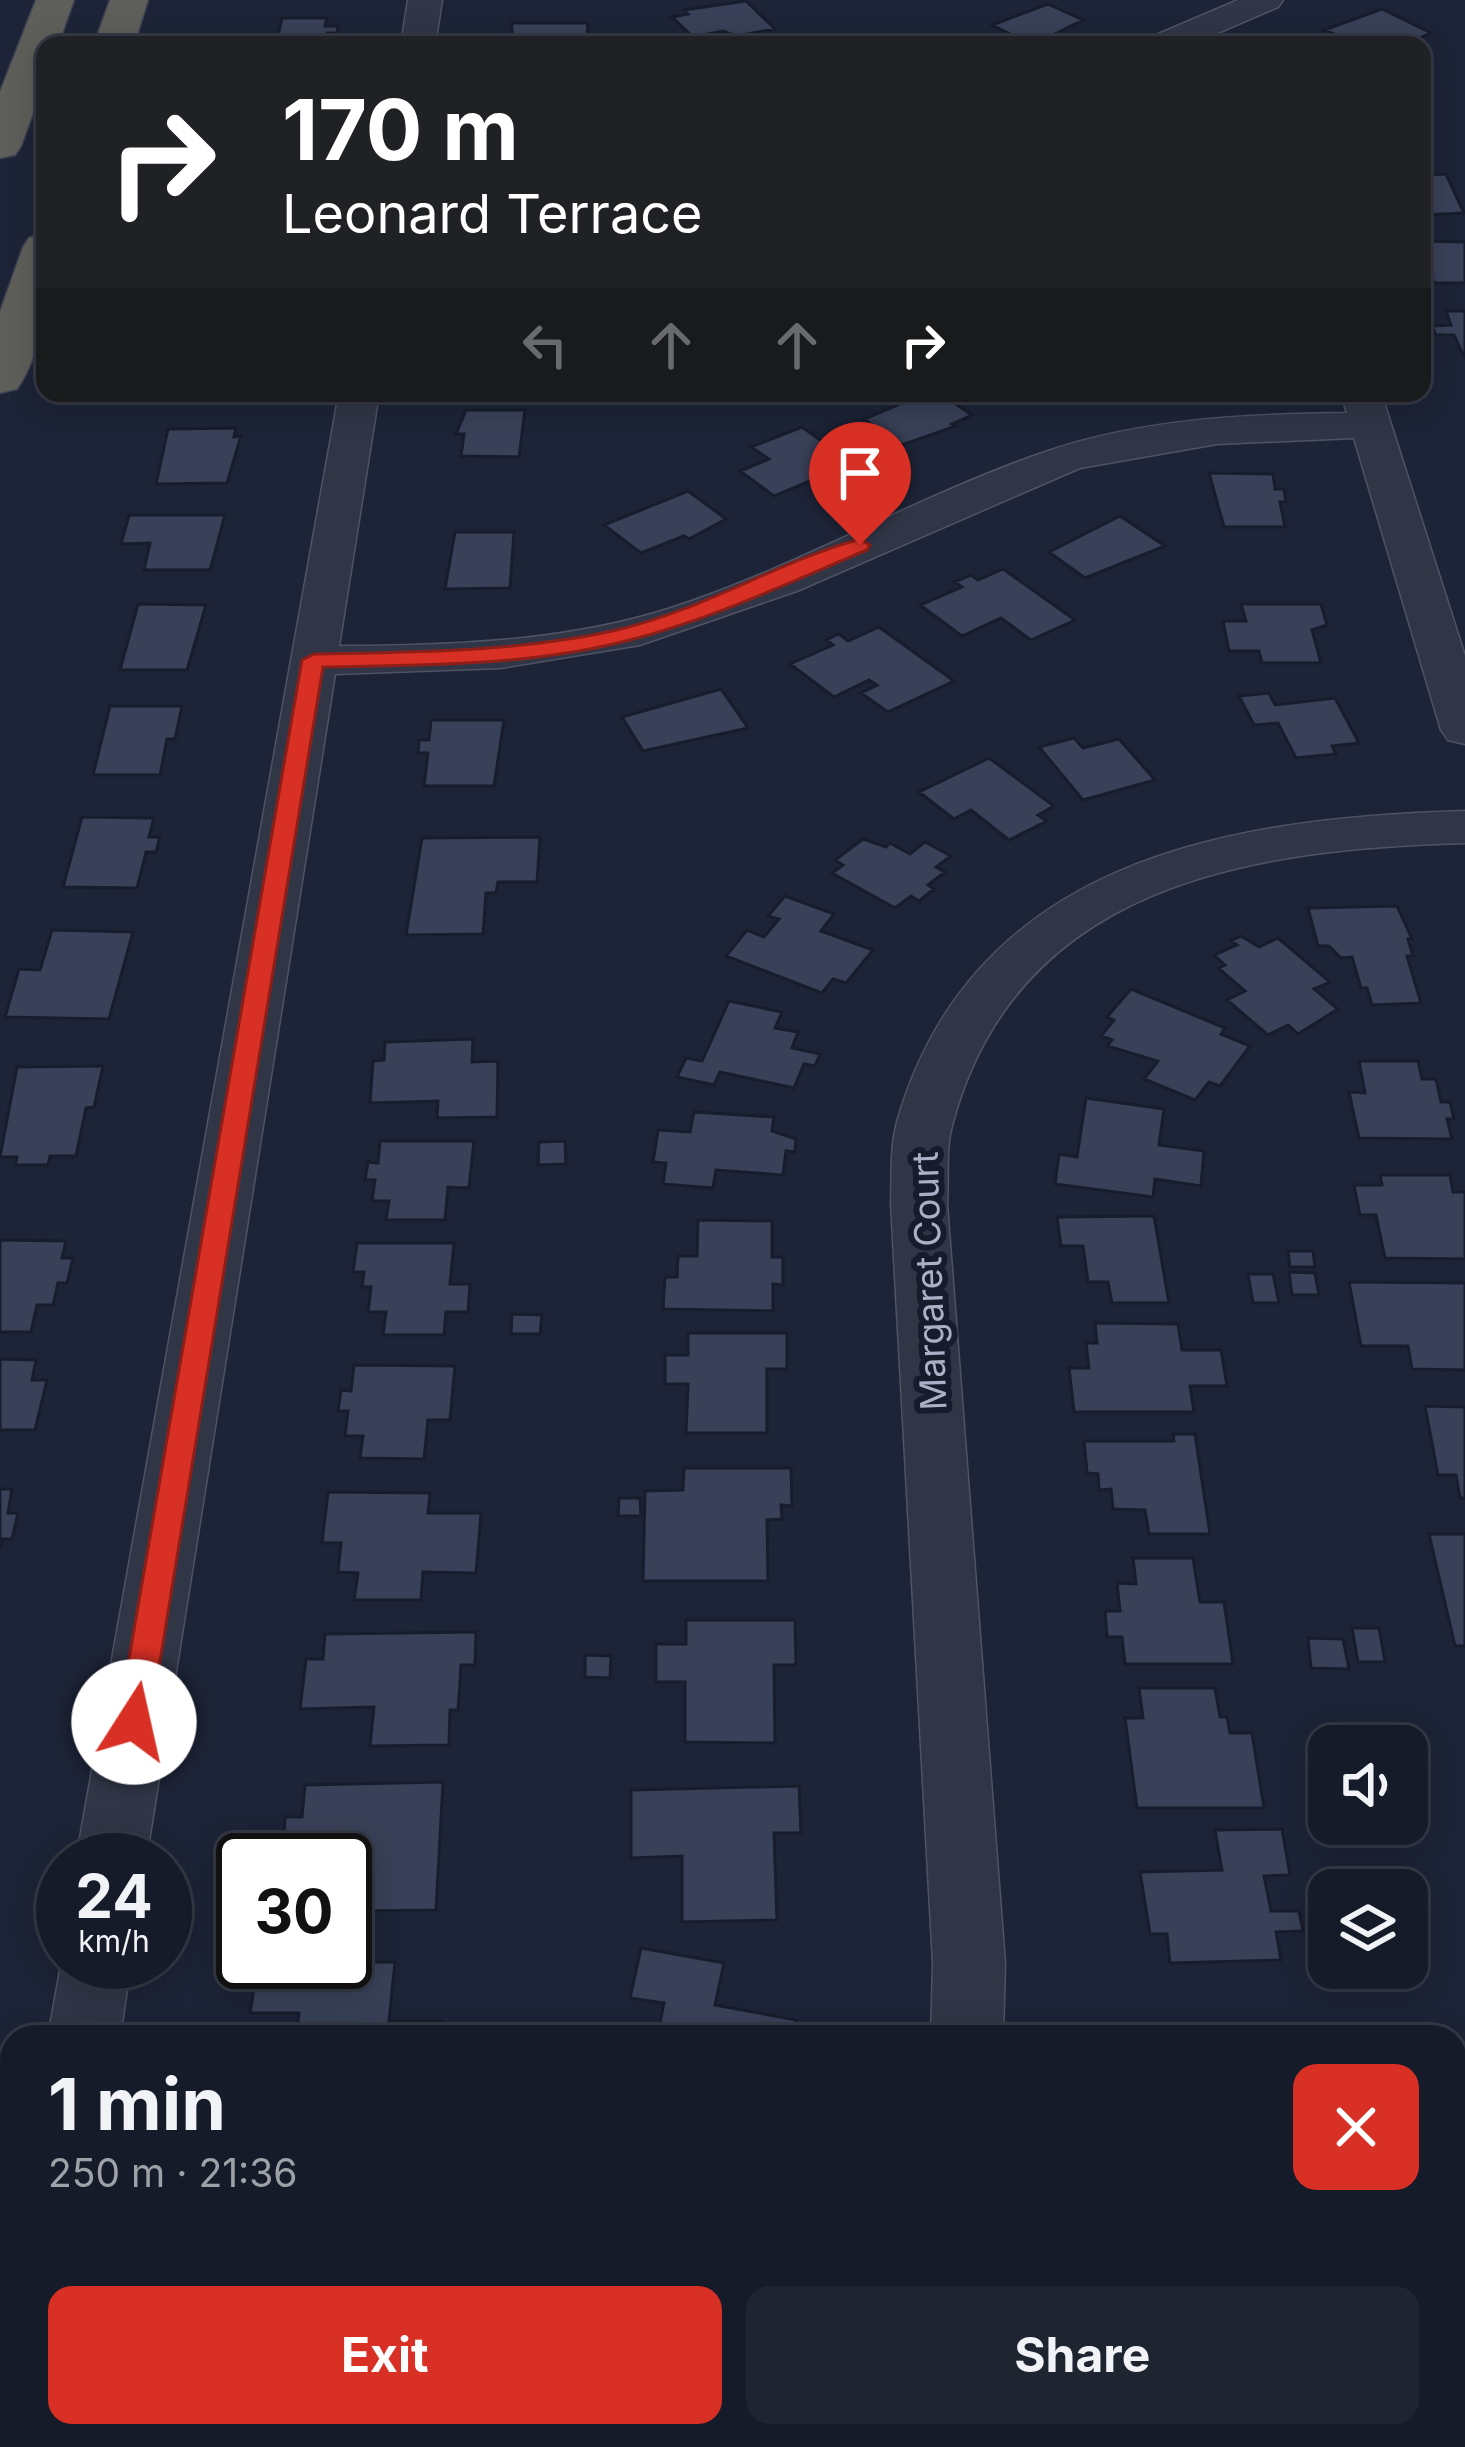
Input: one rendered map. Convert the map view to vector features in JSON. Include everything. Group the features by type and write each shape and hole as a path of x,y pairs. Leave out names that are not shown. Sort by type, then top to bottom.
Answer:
{"highway":[{"path":"41,36 55,0"},
{"path":"117,36 129,0"},
{"path":"0,146 36,50"},
{"path":"0,379 36,273"}],"street":[{"path":"419,36 425,0"},
{"path":"1182,36 1266,0"},
{"path":"116,1833 357,402"},
{"path":"314,660 479,657 620,636 743,596 1065,459 1119,444 1366,409 1465,730"},
{"name":"Margaret Court","path":"967,2025 969,1963 919,1204 924,1125 946,1055 982,994 1034,942 1091,903 1149,873 1276,839 1337,831 1465,827"},
{"path":"86,2025 90,1989"}],"building":[{"path":"746,1 775,29 736,36 723,31 692,36 672,17 688,14 684,10"},
{"path":"1048,4 1083,20 1051,36 1014,36 992,25"},
{"path":"1382,9 1431,33 1338,36 1324,30"},
{"path":"282,18 327,18 325,26 338,26 337,33 326,36 278,36"},
{"path":"512,23 588,23 587,36 512,36"},
{"path":"1446,174 1464,213 1431,215 1431,175"},
{"path":"1431,241 1465,242 1465,283 1434,283"},
{"path":"1446,311 1465,311 1465,359 1454,335 1436,335 1432,326 1451,325"},
{"path":"897,402 952,402 972,415 952,424 956,426 902,445 864,419 900,404"},
{"path":"466,410 525,410 519,457 461,456 464,434 456,434"},
{"path":"802,427 855,465 822,484 815,479 774,496 740,471 769,459 751,447"},
{"path":"236,428 234,437 241,436 227,483 156,484 168,429"},
{"path":"1209,473 1273,474 1275,489 1284,489 1286,502 1280,502 1285,527 1224,527"},
{"path":"688,491 726,519 689,539 684,536 641,553 604,525"},
{"path":"129,515 225,515 210,570 144,570 150,543 121,544"},
{"path":"1120,516 1165,546 1085,578 1049,552"},
{"path":"455,532 514,532 510,588 445,589"},
{"path":"1003,569 1075,620 1031,640 1001,618 962,636 920,605 962,587 955,582 971,575 978,580"},
{"path":"138,604 206,605 187,670 120,670"},
{"path":"1241,604 1321,604 1327,625 1312,630 1321,663 1262,663 1259,651 1229,651 1223,621 1246,621"},
{"path":"879,627 954,681 888,712 861,693 877,685 869,680 834,697 790,664 833,645 826,640 839,634 848,641"},
{"path":"721,689 748,728 643,751 622,717"},
{"path":"1269,693 1275,705 1335,698 1359,743 1332,746 1336,754 1296,758 1278,723 1254,725 1239,696"},
{"path":"110,706 182,706 175,739 167,739 160,775 93,775"},
{"path":"431,720 504,720 494,786 424,786 428,753 418,753 419,740 429,740"},
{"path":"1074,738 1083,748 1119,739 1155,780 1083,800 1039,747"},
{"path":"989,758 1054,806 1038,815 1047,821 1009,840 971,810 954,819 919,792"},
{"path":"82,817 154,818 149,837 160,837 156,852 146,852 137,888 63,887"},
{"path":"540,837 537,882 498,882 496,893 486,893 483,934 406,935 422,838"},
{"path":"863,839 886,847 890,843 910,854 925,842 951,856 936,867 945,872 928,885 934,889 919,901 911,896 895,908 832,873 843,865 835,860"},
{"path":"785,896 834,914 821,931 873,950 846,983 833,979 822,993 726,956 747,930 764,937 779,919 768,916"},
{"path":"1397,906 1412,939 1408,939 1413,956 1407,956 1421,1003 1372,1005 1367,988 1361,988 1352,957 1341,958 1329,946 1318,946 1308,908"},
{"path":"52,930 133,932 109,1019 5,1017 19,969 40,970"},
{"path":"1241,936 1259,947 1278,938 1330,982 1314,989 1338,1009 1298,1034 1288,1025 1268,1035 1227,1000 1245,991 1218,968 1225,965 1214,955 1237,945 1231,941"},
{"path":"1131,989 1225,1028 1221,1034 1250,1046 1220,1086 1209,1082 1195,1100 1144,1079 1158,1061 1107,1046 1112,1040 1101,1036 1114,1020 1107,1017"},
{"path":"729,1001 782,1012 775,1028 798,1032 792,1048 820,1054 815,1066 804,1064 794,1088 720,1072 714,1085 677,1077 686,1058 702,1061"},
{"path":"473,1039 472,1062 498,1061 497,1117 437,1118 438,1101 370,1103 373,1061 384,1060 385,1042"},
{"path":"1359,1061 1418,1061 1422,1079 1436,1079 1441,1102 1450,1102 1454,1119 1447,1119 1452,1139 1359,1138 1349,1092 1365,1093"},
{"path":"103,1066 94,1107 86,1108 76,1156 50,1156 48,1165 15,1165 17,1157 0,1157 17,1067"},
{"path":"1086,1098 1164,1109 1159,1145 1204,1151 1201,1186 1155,1179 1153,1197 1055,1184 1059,1154 1077,1157"},
{"path":"694,1112 774,1117 772,1131 796,1139 795,1152 786,1151 783,1175 716,1170 713,1188 663,1184 666,1163 653,1162 658,1130 690,1132"},
{"path":"380,1141 474,1141 469,1188 448,1187 445,1220 386,1220 389,1201 372,1201 375,1180 365,1180 368,1162 378,1163"},
{"path":"565,1141 566,1164 538,1165 539,1142"},
{"path":"1380,1175 1450,1175 1453,1192 1465,1192 1465,1259 1385,1258 1376,1215 1360,1215 1354,1185 1382,1185"},
{"path":"1154,1216 1169,1303 1112,1303 1108,1282 1088,1282 1083,1246 1061,1246 1057,1217"},
{"path":"698,1220 772,1221 772,1257 783,1257 783,1285 773,1284 773,1311 663,1309 665,1277 677,1277 678,1256 697,1256"},
{"path":"0,1240 66,1241 62,1258 73,1258 67,1283 58,1283 53,1305 37,1305 31,1332 0,1332"},
{"path":"357,1243 454,1243 450,1284 470,1284 468,1312 446,1312 444,1335 383,1335 386,1312 368,1312 371,1287 362,1287 364,1272 353,1272"},
{"path":"1288,1251 1313,1251 1315,1267 1290,1267"},
{"path":"1289,1272 1315,1273 1319,1295 1292,1295"},
{"path":"1248,1274 1273,1274 1279,1303 1253,1303"},
{"path":"1349,1282 1465,1283 1465,1370 1412,1369 1408,1346 1361,1346"},
{"path":"512,1314 542,1315 540,1334 511,1334"},
{"path":"1095,1323 1178,1324 1182,1350 1221,1350 1227,1386 1190,1386 1194,1412 1074,1412 1069,1368 1089,1368 1086,1343 1097,1343"},
{"path":"688,1333 787,1333 787,1369 767,1369 767,1433 686,1433 688,1384 665,1384 665,1355 688,1355"},
{"path":"0,1359 36,1360 32,1380 47,1380 35,1430 0,1430"},
{"path":"354,1365 455,1366 450,1420 428,1420 424,1459 360,1458 363,1436 345,1436 348,1411 338,1411 341,1390 351,1391"},
{"path":"1425,1406 1465,1407 1465,1498 1460,1498 1456,1475 1438,1475"},
{"path":"1173,1434 1195,1434 1210,1534 1149,1534 1145,1510 1113,1509 1111,1489 1099,1490 1098,1474 1087,1473 1084,1441 1174,1441"},
{"path":"684,1468 791,1468 792,1506 781,1505 782,1519 767,1520 768,1581 643,1581 645,1491 683,1490"},
{"path":"0,1489 12,1489 8,1513 18,1513 12,1539 2,1539 0,1549"},
{"path":"328,1492 430,1493 428,1513 481,1513 476,1573 423,1572 421,1600 354,1600 358,1573 338,1572 341,1543 322,1543"},
{"path":"619,1498 640,1498 641,1516 618,1516"},
{"path":"1429,1534 1465,1534 1465,1646 1455,1646"},
{"path":"1133,1558 1193,1558 1200,1602 1224,1602 1233,1664 1125,1664 1122,1637 1107,1637 1105,1611 1120,1611 1117,1583 1136,1584"},
{"path":"686,1620 795,1620 796,1665 774,1665 775,1743 685,1742 685,1682 656,1682 656,1644 686,1644"},
{"path":"1352,1628 1379,1628 1385,1662 1358,1662"},
{"path":"476,1632 475,1665 461,1665 458,1710 450,1710 449,1745 370,1746 374,1707 300,1709 306,1659 323,1659 325,1634"},
{"path":"1308,1638 1343,1639 1349,1669 1311,1668"},
{"path":"585,1655 611,1656 610,1678 585,1677"},
{"path":"1139,1688 1215,1688 1220,1717 1227,1717 1230,1733 1252,1733 1264,1808 1137,1808 1125,1718 1143,1718"},
{"path":"443,1782 436,1910 372,1911 372,1833 284,1833 285,1817 302,1817 305,1785"},
{"path":"799,1786 801,1833 774,1833 777,1920 682,1922 682,1856 631,1858 631,1790"},
{"path":"1282,1829 1290,1875 1264,1876 1271,1911 1299,1911 1303,1931 1276,1932 1281,1960 1170,1963 1167,1934 1150,1934 1140,1872 1222,1870 1215,1830"},
{"path":"641,1948 724,1963 715,2005 796,2020 795,2025 659,2025 664,2003 630,1998"},
{"path":"372,1962 395,1962 389,2021 442,2021 442,2025 298,2025 299,2013 250,2013 254,1989 372,1989"}],"route":[{"path":"134,1722 314,660 479,657 620,636 714,607 860,545"}]}
